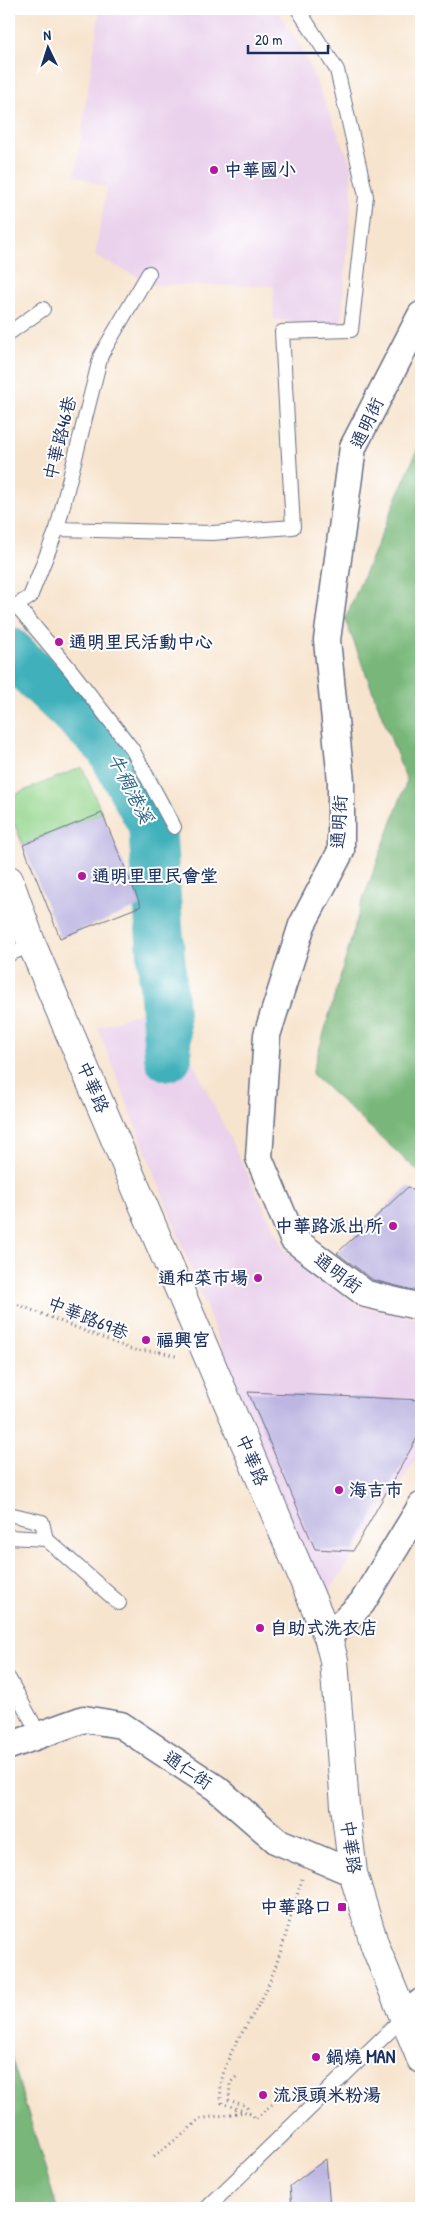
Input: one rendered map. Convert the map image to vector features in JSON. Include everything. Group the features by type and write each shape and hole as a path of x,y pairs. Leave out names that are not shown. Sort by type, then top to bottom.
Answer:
{"street":[{"name":"通明街","path":"421,315 353,446 327,640 341,781 341,851 302,925 267,1035 259,1158 293,1239 366,1294 421,1307"},
{"name":"中華路","path":"9,880 21,949 183,1298 328,1637 334,1660 345,1806 353,1873 376,1946 413,2009 421,2059"},
{"path":"328,1637 362,1603 421,1506"},
{"name":"通仁街","path":"9,1746 84,1719 121,1725 216,1788 276,1841 353,1873"}],"lane":[{"path":"57,529 212,532 293,527 282,332 351,330 366,196 337,70 298,9"},
{"name":"中華路46巷","path":"13,608 30,597 57,529 100,355 149,272"},
{"path":"9,333 43,309"},
{"path":"13,608 69,668 132,749 174,827"},
{"path":"9,1514 42,1522 46,1540 118,1603"},
{"path":"9,1537 46,1540"},
{"path":"9,1679 38,1734"},
{"path":"207,2208 303,2113 413,2009"}],"path":[{"name":"中華路69巷","path":"9,1301 133,1350 160,1352 183,1298"},
{"path":"253,2115 222,2103 220,2094 222,2076 241,2034 267,1989 309,1854"},
{"path":"236,2077 230,2083 229,2100 246,2106 256,2119 284,2094 303,2113"},
{"path":"154,2156 185,2133 199,2119 245,2112"}],"shaded area":[{"name":"中華國小","path":"100,9 276,9 302,49 351,164 352,196 341,328 273,319 274,286 154,285 95,256 107,188 75,175"},
{"name":"通和菜市場","path":"164,1003 285,1251 359,1306 421,1320 421,1452 321,1604 98,1028"}],"green space":[{"path":"421,441 421,1174 312,1074 361,905 407,781 345,619"},
{"path":"82,767 102,813 23,845 9,811 9,797"},
{"path":"9,2050 57,2208 9,2208"}],"building":[{"name":"通明里里民會堂","path":"102,813 141,906 60,938 23,845"},
{"name":"中華路派出所","path":"408,1187 421,1195 421,1292 373,1280 337,1253"},
{"name":"海吉市","path":"248,1392 421,1400 421,1431 353,1551 315,1549"},
{"path":"326,2159 330,2208 292,2208 290,2186"}],"waterway":[{"name":"牛稠港溪","path":"9,651 108,745 152,825 168,1057"}],"place":[{"name":"中華國小","path":"214,170"},
{"name":"通明里民活動中心","path":"59,642"},
{"name":"通明里里民會堂","path":"82,876"},
{"name":"中華路派出所","path":"393,1226"},
{"name":"通和菜市場","path":"258,1278"},
{"name":"福興宮","path":"146,1340"},
{"name":"海吉市","path":"339,1490"},
{"name":"自助式洗衣店","path":"260,1628"},
{"name":"中華路口","path":"342,1907"},
{"name":"鍋燒 MAN","path":"316,2057"},
{"name":"流浪頭米粉湯","path":"263,2095"}]}
